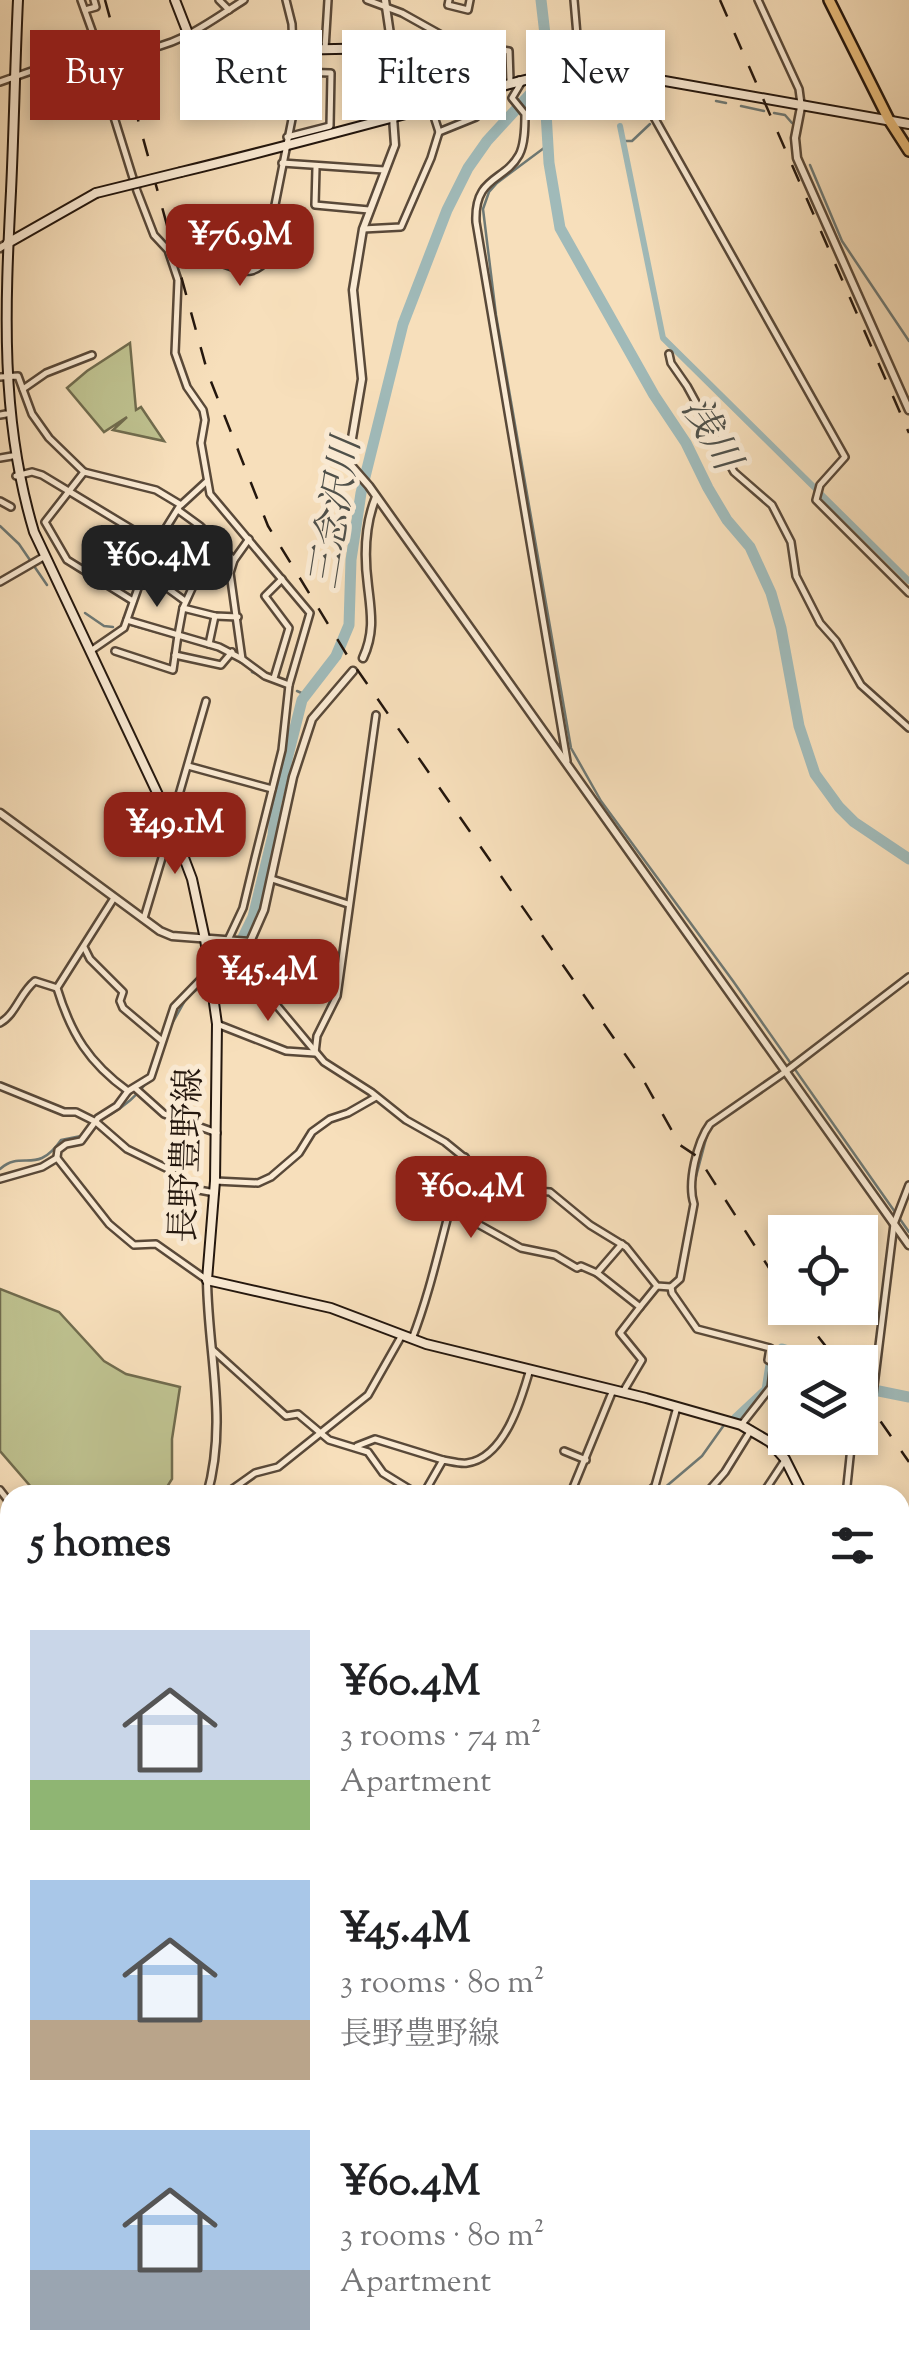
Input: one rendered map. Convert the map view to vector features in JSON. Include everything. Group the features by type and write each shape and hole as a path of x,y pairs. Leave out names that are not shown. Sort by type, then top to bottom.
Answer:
{"highway":[{"path":"828,0 909,151"}],"main road":[{"name":"長野豊野線","path":"18,0 4,246 3,415 16,476 41,558 92,650 168,817 192,880 206,939 216,1024 216,1181 207,1280 331,1308 407,1337 741,1426 770,1442 785,1460 797,1485"},
{"path":"175,0 187,30"},
{"path":"324,50 342,49"},
{"path":"506,83 526,78"},
{"path":"665,82 909,124"},
{"path":"4,246 96,193 377,120"}],"street":[{"path":"81,0 91,30"},
{"path":"84,10 96,7 94,0"},
{"path":"219,0 229,10"},
{"path":"198,30 244,0"},
{"path":"286,0 291,30"},
{"path":"324,50 328,0"},
{"path":"367,0 433,30"},
{"path":"385,0 389,30"},
{"path":"402,13 406,0"},
{"path":"450,0 448,6 468,10 470,0"},
{"path":"574,0 577,30"},
{"path":"758,0 798,89 798,158 909,410"},
{"path":"506,50 521,83 512,98 525,114 522,150 515,161 485,185 476,222 568,768"},
{"path":"0,82 30,72"},
{"path":"286,142 330,126 331,73 322,73"},
{"path":"114,120 154,235 168,250 178,280 174,353 206,420 201,443 210,494 310,614 289,685 282,750 243,908 231,940"},
{"path":"190,261 222,263 234,271 248,272 268,260 291,120"},
{"path":"394,120 395,146 363,229 352,290 360,397 348,462 370,486 909,1245"},
{"path":"363,229 401,227 432,158 439,132 436,120"},
{"path":"439,132 469,120"},
{"path":"656,120 845,457 820,485 816,500 909,593"},
{"path":"282,164 388,171"},
{"path":"316,168 314,205 369,210"},
{"path":"669,354 734,472 772,505 791,542 796,576 820,623 836,641 861,684 909,728"},
{"path":"23,388 46,373 92,355"},
{"path":"2,377 18,376 32,414 49,438 84,472 156,490 234,560"},
{"path":"0,458 12,456"},
{"path":"16,476 32,472 42,475 199,573 184,605 173,670 115,650"},
{"path":"84,472 45,522 67,560 133,601"},
{"path":"92,650 124,628 157,545 179,508 206,482"},
{"path":"364,658 372,631 368,519 376,496"},
{"path":"0,501 11,507"},
{"path":"242,659 230,586 234,560 249,539"},
{"path":"0,582 41,558"},
{"path":"144,571 184,605 215,616 238,617"},
{"path":"282,579 265,596 303,638"},
{"path":"208,644 215,616"},
{"path":"126,620 208,644 289,685"},
{"path":"274,680 290,628"},
{"path":"175,655 221,665 231,654"},
{"path":"353,671 312,719 293,777 264,910 248,941 243,965 315,1053 465,1157 502,1189 550,1192 590,1225 622,1244 657,1286 671,1287 680,1279 694,1204 690,1193 702,1135 710,1124 909,977"},
{"path":"144,918 167,841 158,823 174,812 206,701"},
{"path":"315,1053 316,1036 336,996 376,715"},
{"path":"187,765 272,789"},
{"path":"0,813 172,936 248,941"},
{"path":"272,880 348,904"},
{"path":"57,988 114,898"},
{"path":"84,946 90,959 123,992 123,1008 160,1040"},
{"path":"209,1485 219,1421 207,1280 156,1244 134,1244 98,1212 57,1158 58,1150 66,1144 81,1142 96,1122 151,1076 160,1040 180,997 210,970"},
{"path":"0,1023 7,1020 35,981 57,988"},
{"path":"57,988 72,1031 98,1069 135,1090 164,1114 216,1133"},
{"path":"216,1024 286,1051 315,1053"},
{"path":"0,1086 96,1122 127,1149 168,1169 188,1188 215,1194"},
{"path":"216,1181 258,1183 298,1153 312,1132 330,1118 376,1097"},
{"path":"238,1485 255,1473 278,1467 368,1395 426,1304 465,1157"},
{"path":"0,1179 57,1158"},
{"path":"878,1350 894,1224 909,1185"},
{"path":"449,1208 521,1248 555,1255 597,1273 640,1307"},
{"path":"597,1273 622,1244"},
{"path":"575,1485 618,1391 642,1360 620,1333 657,1286"},
{"path":"671,1287 697,1329 768,1347"},
{"path":"213,1350 286,1416 298,1414 322,1434 368,1452 383,1472 404,1485"},
{"path":"354,1447 375,1440 468,1464 499,1446 507,1425 518,1412 530,1369"},
{"path":"741,1426 768,1392"},
{"path":"655,1485 677,1407"},
{"path":"714,1485 751,1430"},
{"path":"564,1451 586,1460"},
{"path":"847,1485 850,1455"},
{"path":"427,1485 443,1460"},
{"path":"769,1485 785,1460"}],"green space":[{"path":"130,343 136,410 141,407 164,441 113,430 127,417 104,432 67,388"},
{"path":"0,1289 59,1312 104,1361 126,1374 180,1387 172,1439 172,1479 168,1485 29,1485 0,1451"}],"waterway":[{"name":"浅川","path":"541,0 549,163 560,228 727,520 750,547 771,593 799,726 815,774 854,822 909,859"},
{"name":"三念沢川","path":"221,972 231,962 253,917 302,700 336,656 349,625 351,560 361,493 403,324 447,210 468,168 526,99"},
{"path":"716,101 726,103"},
{"path":"741,106 764,111"},
{"path":"774,113 785,115 792,123"},
{"path":"622,141 632,141 650,124"},
{"path":"620,126 663,338 909,581"},
{"path":"548,145 497,183 483,209 496,315 571,748 601,801 909,1232"},
{"path":"810,165 842,241 909,341"},
{"path":"0,526 19,544 47,585"},
{"path":"85,613 104,626 113,627"},
{"path":"131,625 174,637"},
{"path":"181,639 221,651"},
{"path":"252,672 287,687"},
{"path":"297,691 306,695"},
{"name":"三念沢川","path":"169,1029 187,997 204,984"},
{"name":"三念沢川","path":"100,1120 139,1092 162,1051"},
{"path":"693,1188 707,1135"},
{"name":"三念沢川","path":"0,1169 16,1161 37,1160 61,1140 81,1136"},
{"path":"736,1419 767,1390 768,1384"},
{"path":"878,1391 909,1397"},
{"path":"668,1485 702,1456 724,1425"}],"railway":[{"path":"105,0 208,374 268,526 347,655 645,1083 680,1145 698,1157 768,1266"},
{"path":"720,0 909,433"},
{"path":"809,1325 825,1345"},
{"path":"878,1418 909,1462"}]}
